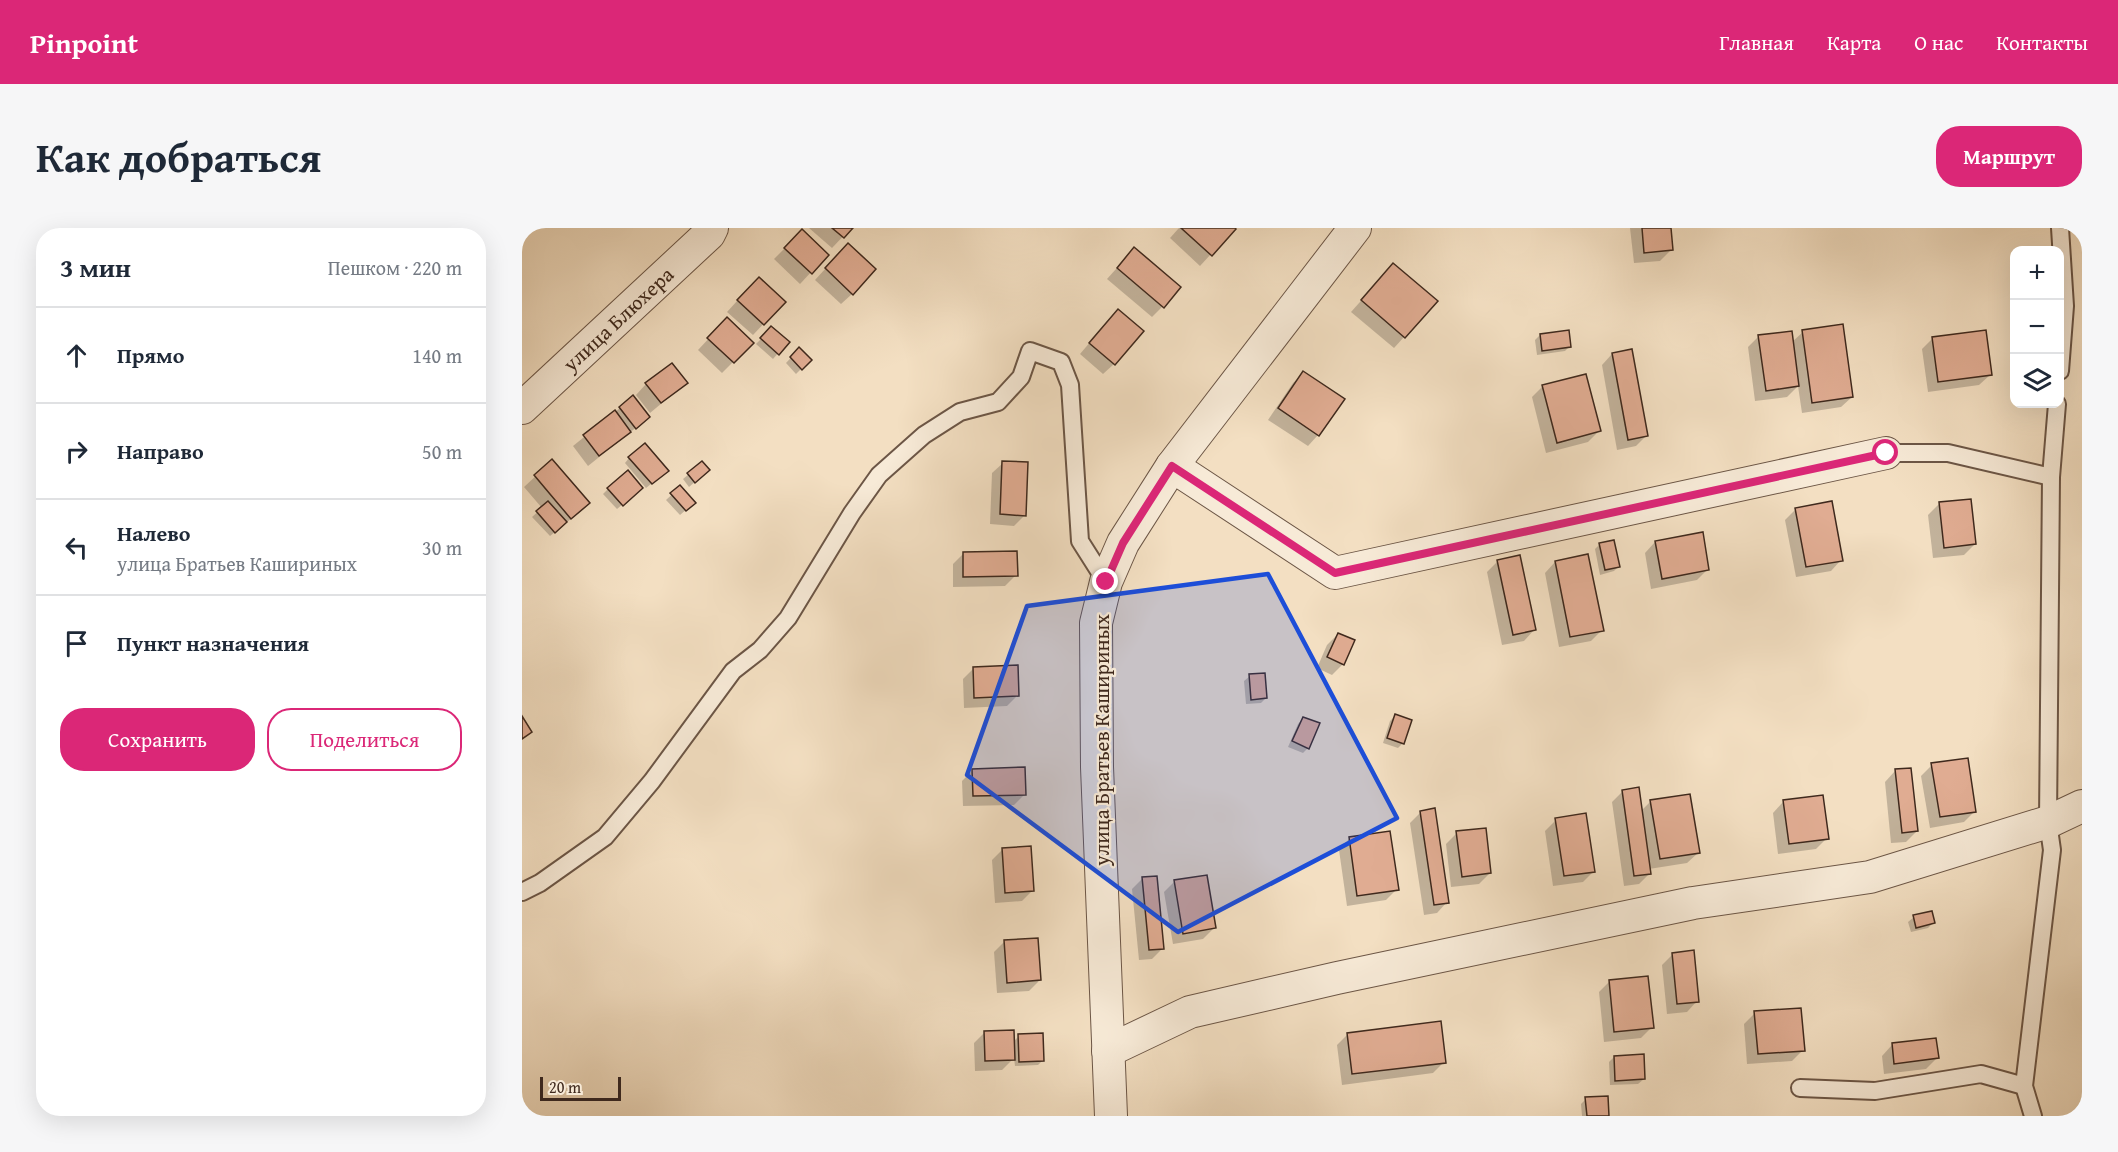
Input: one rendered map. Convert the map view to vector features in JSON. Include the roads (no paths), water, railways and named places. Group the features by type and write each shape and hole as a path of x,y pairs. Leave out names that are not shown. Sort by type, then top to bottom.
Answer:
{"street":[{"name":"улица Блюхера","path":"522,408 709,234 712,228"},
{"name":"улица Братьев Кашириных","path":"1110,1116 1097,767 1096,634 1096,623 1106,582 1123,543 1172,466 1355,228"},
{"path":"1172,466 1335,573 1886,453"},
{"path":"1108,1051 1190,1012 1337,978 1693,903 1870,877 2048,822 2082,806"}],"lane":[{"path":"2060,228 2065,306 2061,354"},
{"path":"522,892 540,883 605,837 652,781 734,671 760,650 788,618 852,513 879,476 924,435 960,412 998,402 1021,377 1030,351 1061,362 1070,386 1080,541 1106,582"},
{"path":"2033,1116 2024,1086 2052,850 2048,822 2051,477 2057,408"},
{"path":"1886,453 1948,453 2051,477"},
{"path":"1800,1088 1875,1091 1981,1074 2024,1086"}]}
